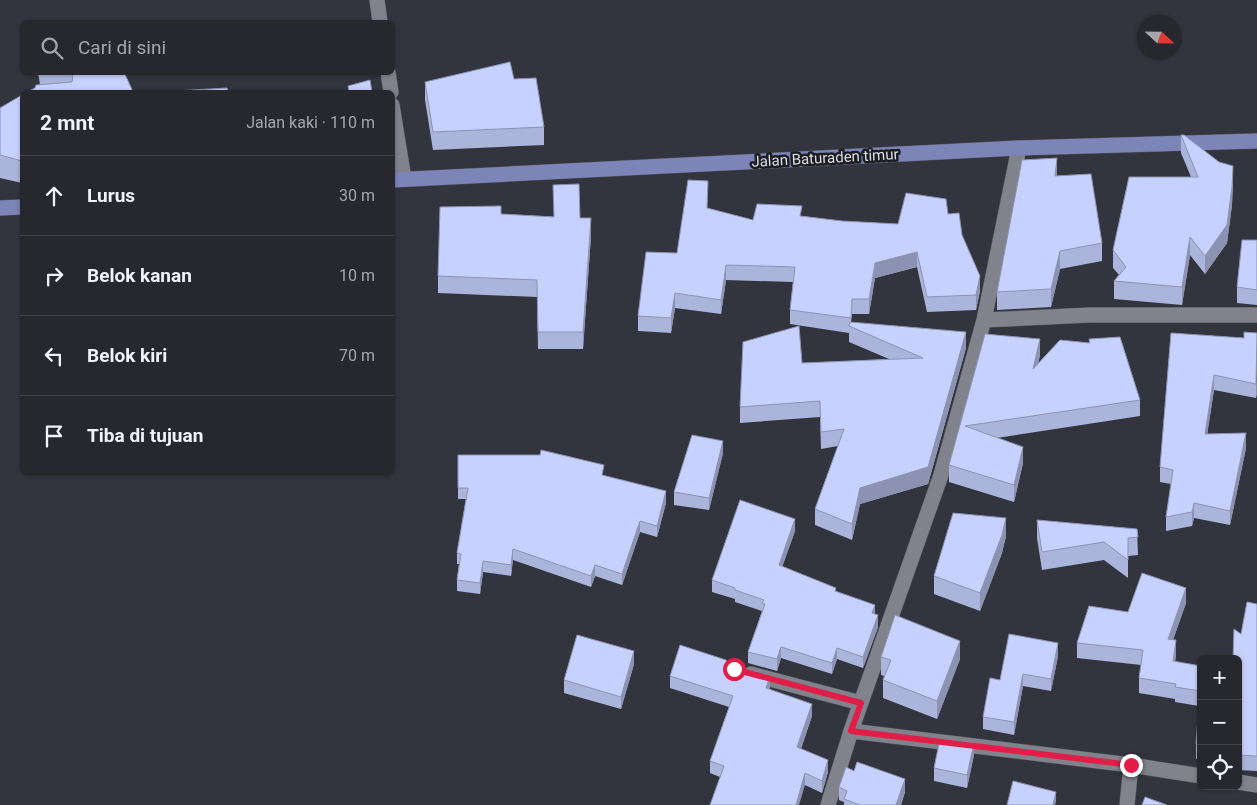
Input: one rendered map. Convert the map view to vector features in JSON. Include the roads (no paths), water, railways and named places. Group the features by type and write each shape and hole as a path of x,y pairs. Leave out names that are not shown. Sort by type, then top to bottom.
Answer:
{"main road":[{"name":"Jalan Baturaden timur","path":"398,180 1020,148 1257,141"},
{"path":"0,208 20,207"}],"street":[{"path":"377,0 380,20"},
{"path":"388,75 391,90"},
{"path":"395,142 398,180"},
{"path":"828,805 851,731 941,475 984,320 1020,148"},
{"path":"984,320 1090,315 1257,315"},
{"path":"734,669 861,703"},
{"path":"851,731 1131,765 1197,775"},
{"path":"1127,805 1131,765"},
{"path":"1242,783 1257,785"}]}
